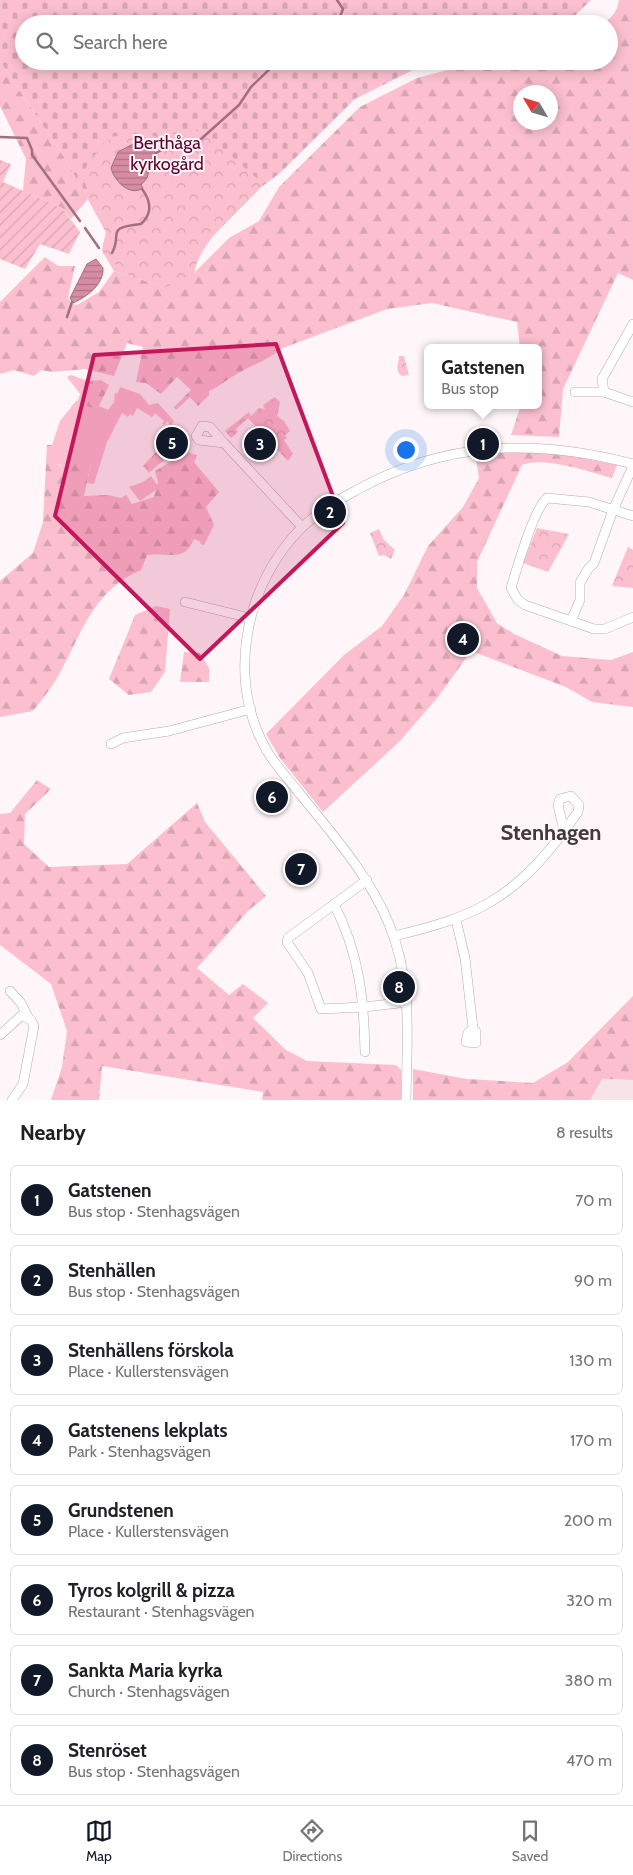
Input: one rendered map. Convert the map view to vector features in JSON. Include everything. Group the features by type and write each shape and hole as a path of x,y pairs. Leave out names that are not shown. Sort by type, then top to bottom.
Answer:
{"street":[{"path":"604,392 602,379 633,324"},
{"path":"575,392 604,392 633,402"},
{"path":"224,443 302,527"},
{"path":"406,1100 407,1002 404,971 394,936 375,894 366,880 266,749 251,709 245,665 246,642 250,618 259,591 268,571 302,527 330,506 373,481 439,457 495,447 520,446 590,454 633,465 613,510 594,563 580,583 580,600 571,621"},
{"path":"633,516 590,502 547,498 541,505 532,526 511,588 518,600 525,605 594,629 605,629 633,616"},
{"path":"185,602 250,618"},
{"path":"111,744 123,738 169,730 251,709"},
{"path":"394,936 456,920 477,911 509,891 536,867 564,831"},
{"path":"366,880 288,938 287,942 308,973 321,1008 364,1007 407,1002"},
{"path":"334,904 354,954 364,1007 365,1052"},
{"path":"456,920 465,958 473,1028"},
{"path":"10,991 22,1003 28,1018 34,1026 31,1050 23,1084 12,1100"},
{"path":"0,1035 17,1018 22,1015 28,1018"}],"highlighted area":[{"path":"276,344 343,523 200,659 55,516 94,355"}],"shaded area":[{"path":"135,143 150,145 158,157 152,159 147,178 141,185 143,188 138,190 128,189 123,186 115,178 111,168 118,152"},
{"path":"96,259 103,268 103,274 98,285 89,294 73,303 70,298 87,264"},
{"path":"601,1079 633,1080 633,1100 590,1100"}],"green space":[{"name":"Berthåga kyrkogård","path":"0,0 591,0 575,15 15,15 15,70 413,70 355,99 280,173 260,188 211,238 197,259 194,273 179,283 165,287 114,271 102,251 106,232 66,160 0,61"},
{"path":"619,0 633,0 633,280 618,273 563,389 559,437 511,435 520,409 542,409 542,344 520,344 517,322 432,303 387,309 283,348 209,391 209,395 198,406 190,397 176,410 174,407 191,390 177,377 161,394 146,383 136,382 143,347 127,343 114,376 85,369 51,372 41,370 34,376 14,370 0,374 0,302 45,257 58,266 75,266 68,298 72,304 77,305 99,292 114,271 165,287 194,273 229,238 259,221 279,187 360,107 417,78 447,70 618,70 618,15 614,14"},
{"path":"0,61 66,160 88,199 71,219 62,208 23,191 26,159 0,106"},
{"path":"200,129 260,181 260,188 212,238 204,249 194,273 179,283 165,287 125,274 102,251 106,232 94,210 82,173 103,144 112,137 129,133 158,137"},
{"path":"0,160 11,164 3,182 62,208 80,232 69,254 40,244 25,269 0,259"},
{"path":"399,356 404,356 409,375 402,376 398,371"},
{"path":"71,375 88,381 101,380 109,385 99,406 95,408 88,407 83,401 77,403 80,394 67,377"},
{"path":"120,387 140,394 149,405 158,403 174,421 170,426 168,421 164,425 162,424 164,421 155,413 152,417 137,408 133,416 130,414 128,417 122,413 107,442 94,484 87,483 91,463 56,464 55,445 52,445 60,421 76,401 83,401 95,408 99,406 108,410 114,402 115,393 117,394"},
{"path":"275,397 280,402 277,416 284,421 290,431 285,435 287,438 284,440 293,454 288,461 248,418 236,429 238,432 231,438 225,431 249,412 251,416 259,408 265,409 263,405"},
{"path":"47,445 55,445 58,449 57,465 61,466 67,461 73,463 77,459 91,463 84,496 108,495 121,498 126,495 132,504 154,497 158,482 155,471 187,452 197,455 194,462 219,492 206,507 214,525 204,545 194,539 186,551 181,554 147,555 141,570 124,579 110,590 99,603 89,617 56,680 33,711 0,717 0,581 33,553 43,522"},
{"path":"504,451 560,454 617,465 612,478 542,462 522,465 477,562 477,588 497,623 514,634 562,656 611,660 633,652 633,707 592,702 566,687 471,651 438,697 399,742 323,812 280,758 266,734 344,655 382,626 404,595 428,546 463,507 479,478 475,454"},
{"path":"156,452 164,460 149,473 143,466"},
{"path":"151,476 159,488 140,501 129,487 143,482"},
{"path":"537,528 569,534 548,572 523,563"},
{"path":"379,529 384,540 395,550 391,559 384,555 379,556 370,533"},
{"path":"628,547 633,550 633,588 612,586"},
{"path":"156,606 170,609 165,672 151,692 129,695 109,679 135,615"},
{"path":"184,652 200,653 209,668 209,682 180,682"},
{"path":"37,780 51,789 25,814 24,844 49,867 127,864 197,803 205,822 266,896 248,911 197,968 229,995 243,984 268,1003 253,1018 286,1050 307,1061 396,1065 401,1070 401,1100 262,1100 263,1092 102,1066 99,1100 51,1100 62,1067 67,1031 51,984 0,945 0,814 10,813"},
{"path":"633,996 633,1080 602,1079 590,1100 413,1100 413,1069 467,1079 533,1083 568,1062"}],"waterway":[{"path":"337,0 343,9 341,15"},
{"path":"156,153 169,146 193,143 201,139 239,105 251,87 269,70"},
{"path":"0,137 27,138 32,155 80,221"},
{"path":"112,253 118,230 122,227 141,224 147,216 149,202 142,189"},
{"path":"85,228 99,248"},
{"path":"67,317 72,302"}],"place":[{"name":"Grundstenen","path":"172,443"},
{"name":"Stenhällens förskola","path":"260,444"},
{"name":"Gatstenen","path":"483,444"},
{"name":"Stenhällen","path":"330,512"},
{"name":"Gatstenens lekplats","path":"463,639"},
{"name":"Tyros kolgrill & pizza","path":"272,797"},
{"name":"Sankta Maria kyrka","path":"301,869"},
{"name":"Stenröset","path":"399,987"}],"district":[{"name":"Stenhagen","path":"551,832"}]}
